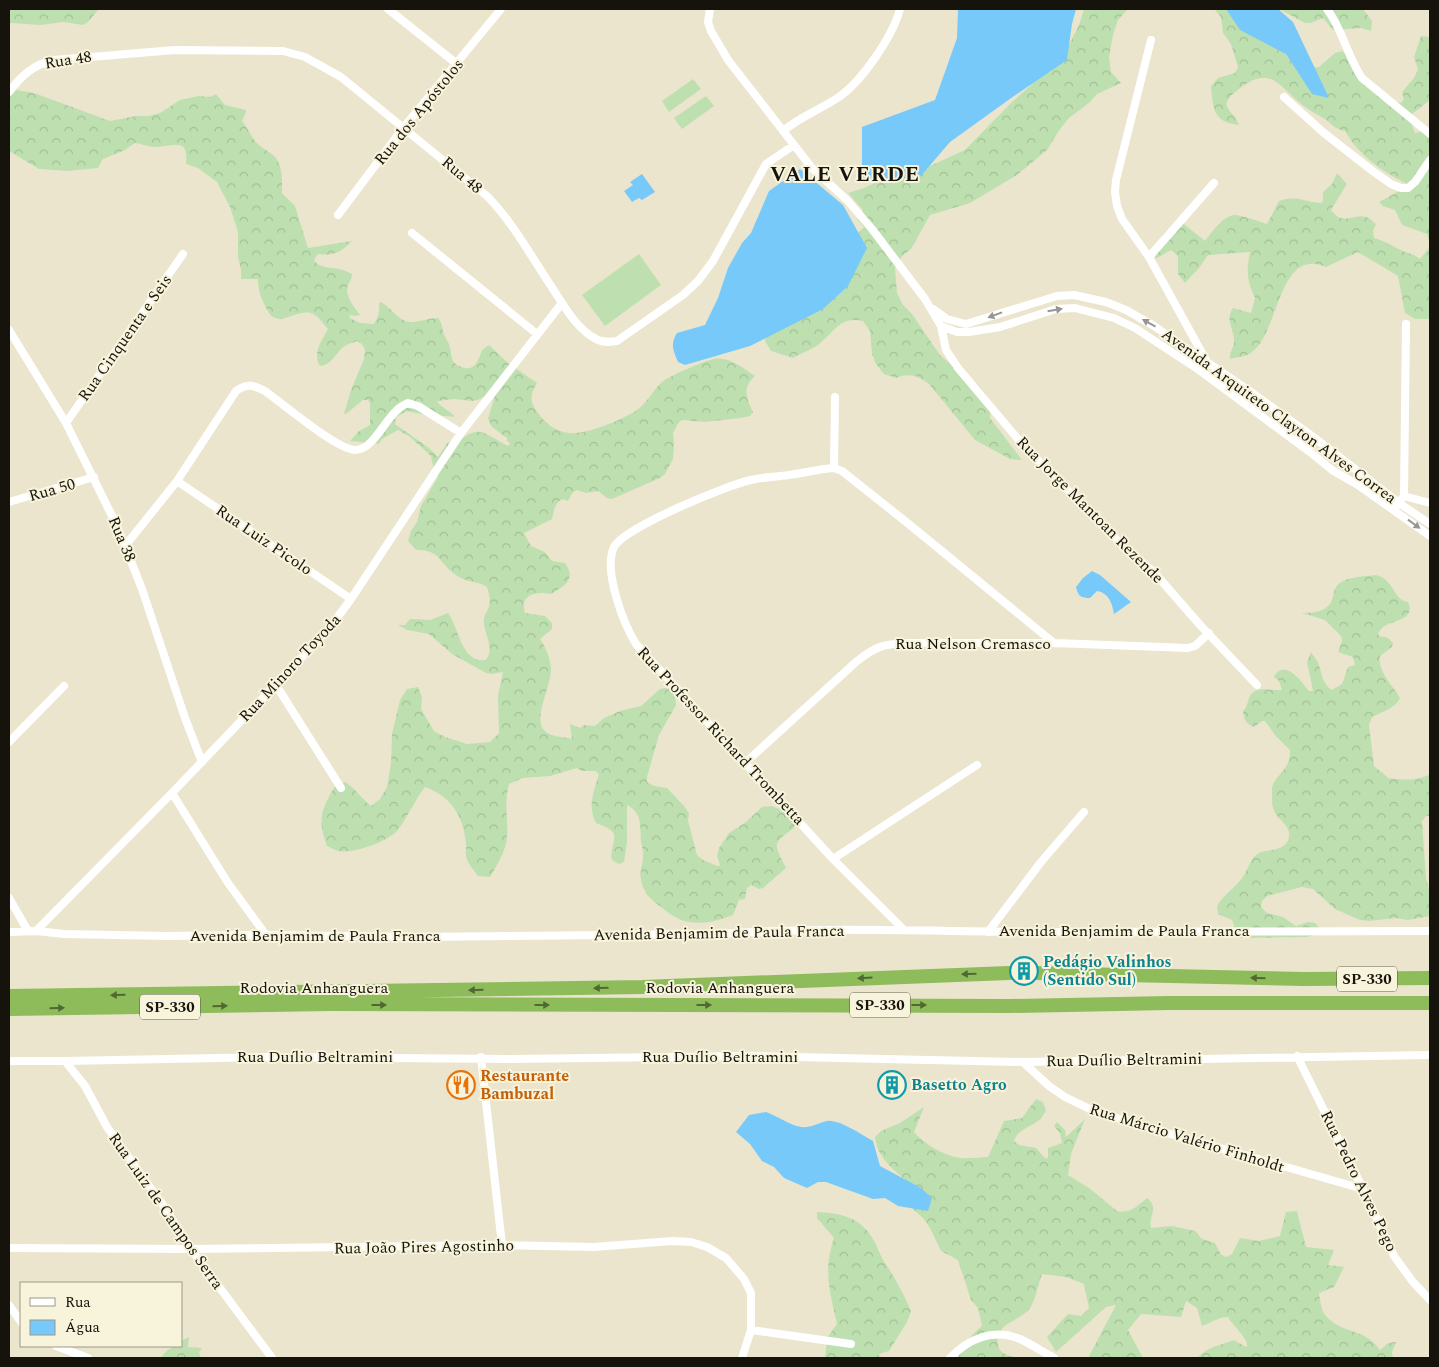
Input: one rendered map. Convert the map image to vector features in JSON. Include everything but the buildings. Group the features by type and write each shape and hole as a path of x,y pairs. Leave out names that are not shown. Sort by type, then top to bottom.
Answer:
{"highway":[{"name":"Rodovia Anhanguera","path":"9,996 634,987 1009,973"},
{"name":"SP-330","path":"1035,973 1303,979 1430,978"},
{"name":"Rodovia Anhanguera","path":"9,1009 331,1004 1010,1006 1170,1003 1430,1003"}],"street":[{"path":"388,9 457,64"},
{"name":"Rua dos Apóstolos","path":"338,215 404,127 501,9"},
{"path":"710,9 708,22 715,40 728,60 812,168 847,200 872,229 929,306"},
{"path":"783,131 796,121 840,96 853,85 879,52 890,34 900,9"},
{"path":"1327,9 1335,19 1362,78 1430,134"},
{"path":"1151,40 1116,180 1117,206 1122,219 1148,257 1208,363"},
{"name":"Rua 48","path":"9,92 20,78 34,67 43,62 54,60 175,50 283,50 305,57 341,77 404,127 494,204 503,214 562,303 581,326 598,340 608,343 617,341 631,332 683,295 698,281 713,261 766,164 794,146"},
{"path":"1284,97 1324,133 1374,172 1396,186 1408,188 1416,182 1430,160"},
{"path":"1148,257 1214,182"},
{"path":"412,233 537,334"},
{"name":"Rua Cinquenta e Seis","path":"66,423 183,254"},
{"name":"Avenida Arquiteto Clayton Alves Correa","path":"929,306 947,319 966,324 1057,296 1074,295 1087,297 1126,310 1154,326 1276,410 1363,476 1430,536"},
{"name":"Rua Minoro Toyoda","path":"32,931 172,793 328,630 351,599 461,432 562,303"},
{"name":"Rua Jorge Mantoan Rezende","path":"929,306 940,326 946,350 958,368 1023,445 1126,549 1153,571 1200,625 1257,685"},
{"name":"Avenida Arquiteto Clayton Alves Correa","path":"940,326 957,332 969,332 1000,327 1056,309 1075,308 1114,318 1135,328 1199,370 1332,470 1396,507 1430,524"},
{"path":"1396,507 1404,496 1406,324"},
{"name":"Rua 38","path":"9,330 66,423 94,477 125,546 142,589 185,718 202,762"},
{"path":"125,546 177,482 236,392 248,385 265,391 326,436 351,449 357,450 371,442 400,406 408,403 418,406 461,432"},
{"path":"835,397 834,468 842,471 910,525 1054,644"},
{"path":"1332,470 1335,463 1340,459"},
{"name":"Rua Professor Richard Trombetta","path":"834,468 752,479 725,487 632,532 616,544 612,551 610,564 612,584 628,632 649,660 833,859 904,930"},
{"path":"1358,485 1362,481 1363,476"},
{"name":"Rua 50","path":"9,502 94,477"},
{"name":"Rua Luiz Picolo","path":"177,482 351,599"},
{"path":"1404,496 1430,503"},
{"name":"Rua Nelson Cremasco","path":"746,763 856,662 873,649 892,644 909,643 1054,644 1188,648 1195,646 1209,633"},
{"path":"276,685 342,788"},
{"path":"9,742 64,686"},
{"path":"833,859 977,765"},
{"path":"172,793 228,883 266,934"},
{"path":"988,932 1041,862 1084,812"},
{"path":"9,898 32,931"},
{"name":"Avenida Benjamim de Paula Franca","path":"9,932 32,931 64,934 166,936 266,934 406,937 717,934 763,930 988,932 1430,931"},
{"name":"Rua Duílio Beltramini","path":"9,1061 270,1057 481,1057 509,1059 750,1056 1023,1062 1430,1054"},
{"name":"Rua Pedro Alves Pego","path":"1297,1056 1394,1256 1413,1282 1430,1300"},
{"path":"481,1057 502,1245"},
{"name":"Rua Luiz de Campos Serra","path":"65,1061 85,1086 107,1127 191,1249 272,1358"},
{"name":"Rua Márcio Valério Finholdt","path":"1023,1062 1065,1098 1092,1110 1132,1124 1363,1189"},
{"name":"Rua João Pires Agostinho","path":"9,1248 191,1249 502,1245 594,1247 672,1241 691,1242 707,1247 726,1258 744,1279 750,1293 751,1330 742,1358"},
{"path":"9,1305 20,1321"},
{"path":"751,1330 851,1344"},
{"path":"950,1358 962,1346 992,1335 1008,1335 1021,1339 1054,1358"},
{"path":"59,1347 88,1358"}],"green space":[{"path":"9,9 99,9 83,25 63,22 41,25 9,23"},
{"path":"1084,9 1128,9 1118,20 1109,57 1111,72 1121,83 1097,94 1089,103 1069,118 1047,150 1017,175 970,203 930,215 911,249 902,256 895,268 897,293 903,305 912,314 940,355 978,385 985,394 991,403 990,418 1022,460 1010,459 975,440 925,381 913,376 896,378 884,374 876,364 872,354 870,331 863,321 855,320 843,323 818,345 793,358 771,351 765,341 767,330 864,227 856,218 860,219 864,215 862,209 848,193 890,176 919,171 965,150 1011,103 1058,61 1068,47 1079,25"},
{"path":"1214,9 1231,9 1284,52 1294,64 1306,69 1319,67 1335,53 1342,51 1350,58 1357,74 1391,100 1401,103 1404,99 1402,92 1414,78 1418,69 1414,57 1421,36 1430,37 1430,100 1412,114 1410,120 1415,133 1423,131 1430,136 1430,245 1427,234 1402,225 1395,210 1383,206 1379,202 1410,185 1373,163 1357,148 1345,131 1336,128 1306,108 1279,84 1266,78 1258,78 1232,95 1228,100 1227,107 1239,125 1224,121 1219,117 1214,108 1211,86 1218,78 1235,73 1238,67 1231,44 1223,33 1221,17"},
{"path":"1279,9 1363,9 1372,21 1371,31 1361,28 1333,30 1323,18 1311,23 1305,23"},
{"path":"693,79 701,89 669,112 662,101"},
{"path":"10,89 34,93 110,121 136,116 149,116 160,113 180,100 198,96 210,97 216,94 225,105 246,110 242,121 255,141 276,158 282,175 282,193 295,206 308,248 352,241 337,253 318,254 314,260 322,266 340,269 352,274 347,293 360,315 349,315 350,318 360,323 374,324 378,314 379,303 381,302 404,321 414,322 438,318 449,344 452,359 456,364 465,368 472,367 478,360 482,350 489,345 508,363 537,383 532,395 533,405 544,420 560,431 569,433 585,432 622,418 641,407 666,379 709,360 725,359 741,366 755,376 748,384 746,393 753,412 750,416 705,422 683,420 679,422 673,433 673,459 665,474 660,478 612,499 607,498 598,491 586,493 577,490 573,492 568,501 563,499 558,502 552,519 524,533 531,546 545,552 552,561 565,563 570,574 567,582 551,594 540,593 530,595 524,607 525,613 545,616 552,623 552,629 540,639 550,660 551,668 541,716 541,723 546,732 572,739 570,724 580,728 584,725 595,726 604,718 620,711 641,706 660,689 670,689 675,696 676,705 659,735 647,782 654,786 667,788 684,806 689,813 688,821 697,855 703,860 718,866 720,865 717,856 719,848 729,833 746,822 762,807 771,806 783,810 792,818 795,824 794,828 778,841 777,845 786,868 763,888 759,889 751,885 747,888 745,899 739,900 733,915 719,920 698,923 677,918 654,902 644,888 640,874 643,851 640,821 636,812 627,805 627,842 624,862 619,864 613,861 611,857 613,832 596,823 593,817 592,798 599,774 595,771 582,771 577,768 550,776 523,778 509,784 507,792 506,844 490,877 478,876 468,861 465,834 459,816 449,802 425,787 397,831 386,839 352,851 338,851 327,846 321,821 326,802 335,786 345,782 371,806 380,799 387,787 391,763 392,734 400,700 407,689 418,687 422,697 421,709 434,731 445,737 467,744 490,742 499,733 498,695 503,672 486,673 452,654 429,634 407,630 398,625 405,625 410,619 430,620 448,613 466,651 478,660 486,660 489,655 490,650 484,624 484,618 490,602 487,587 454,574 431,552 416,550 408,541 411,531 417,522 421,506 438,477 438,470 433,466 431,456 410,437 398,430 382,439 379,444 350,441 359,431 370,425 370,403 368,400 363,400 344,414 351,390 364,359 365,350 362,344 357,341 342,348 330,362 320,366 317,351 328,329 318,318 311,313 298,314 281,319 270,315 260,294 258,279 241,279 238,257 238,232 230,207 217,182 198,168 186,164 185,150 182,146 153,147 135,143 125,150 103,159 98,168 68,171 39,169 9,151","holes":["493,391 496,392 488,419 492,427 507,438 507,441 510,443 508,446 486,434 475,432 454,445 448,442 438,457 429,448 395,424 396,417 408,411 425,415 454,417 437,401 454,399 473,401"]},
{"path":"706,96 714,106 682,129 674,118"},
{"path":"1337,173 1347,184 1331,210 1336,215 1344,219 1361,216 1367,218 1376,224 1373,231 1374,238 1420,259 1430,247 1430,319 1415,319 1405,313 1398,276 1358,252 1326,267 1310,264 1298,268 1289,279 1269,327 1261,341 1250,354 1230,359 1234,342 1230,320 1231,312 1233,308 1251,313 1255,298 1248,276 1250,252 1208,255 1185,283 1178,274 1178,256 1171,250 1155,259 1159,241 1169,228 1180,221 1205,241 1218,225 1231,216 1243,216 1267,224 1279,201 1296,199 1321,203 1323,201 1323,192 1332,184"},
{"path":"639,254 661,285 605,326 582,295"},
{"path":"1375,575 1386,580 1399,597 1408,602 1410,608 1406,616 1383,627 1378,634 1388,638 1393,643 1392,647 1380,656 1380,662 1383,672 1400,698 1392,707 1372,717 1369,725 1374,766 1388,778 1415,779 1430,774 1430,816 1426,816 1422,821 1426,878 1430,893 1430,916 1408,920 1395,918 1369,921 1360,920 1335,909 1313,889 1302,887 1267,896 1262,901 1261,907 1267,913 1283,917 1296,926 1308,922 1315,923 1320,928 1318,934 1307,937 1240,938 1232,920 1218,914 1217,906 1242,878 1256,855 1282,847 1286,844 1289,835 1286,826 1274,811 1272,791 1275,781 1288,763 1290,750 1275,735 1265,721 1254,727 1249,725 1243,711 1247,706 1250,696 1256,691 1264,689 1282,690 1279,681 1274,677 1278,671 1283,669 1293,673 1309,691 1313,691 1307,662 1311,652 1328,687 1332,690 1342,684 1348,667 1355,665 1353,657 1338,652 1342,641 1341,636 1325,620 1302,613 1315,612 1327,607 1332,600 1336,586 1340,583 1352,578"},
{"path":"1036,1099 1043,1102 1046,1110 1043,1116 1020,1132 1014,1141 1019,1145 1036,1148 1046,1159 1048,1157 1048,1148 1062,1143 1060,1133 1054,1126 1057,1122 1065,1130 1066,1137 1085,1119 1071,1154 1068,1175 1089,1188 1117,1211 1130,1210 1147,1198 1153,1206 1151,1228 1172,1226 1195,1231 1202,1239 1215,1243 1221,1255 1226,1257 1232,1254 1240,1238 1259,1241 1280,1236 1286,1212 1297,1211 1306,1247 1334,1250 1328,1265 1344,1267 1334,1287 1319,1293 1324,1314 1339,1326 1367,1338 1380,1350 1388,1343 1396,1342 1392,1352 1393,1358 1197,1358 1210,1349 1234,1340 1246,1347 1248,1346 1228,1317 1202,1326 1197,1308 1186,1301 1181,1317 1141,1314 1128,1330 1143,1358 1088,1358 1116,1305 1106,1307 1056,1352 1047,1337 1068,1314 1081,1316 1089,1308 1084,1284 1066,1277 1042,1274 1030,1308 1004,1327 998,1338 998,1345 1001,1351 1019,1358 958,1358 968,1340 982,1326 978,1308 971,1300 958,1260 941,1251 923,1218 906,1203 909,1183 883,1157 876,1144 875,1137 881,1131 900,1123 924,1107 914,1132 923,1141 940,1152 953,1157 988,1157 1004,1121 1022,1118"},
{"path":"817,1212 842,1215 856,1221 868,1232 908,1304 911,1311 907,1322 889,1351 878,1354 882,1358 825,1358 827,1338 837,1324 828,1271 834,1238 817,1218"},
{"path":"189,1337 188,1347 202,1348 199,1352 201,1358 162,1358 168,1350 182,1347 182,1340"}],"water":[{"path":"958,9 1076,9 1067,60 950,142 920,177 862,180 862,127 935,100 957,38"},
{"path":"1226,9 1278,9 1293,22 1329,98 1312,94 1286,54 1240,30"},
{"path":"800,169 843,205 867,248 848,286 823,309 750,346 685,365 678,362 673,347 677,333 705,325 718,298 728,268 742,243 751,233 769,191"},
{"path":"642,174 655,192 642,200 639,198 632,202 624,191 633,185 630,182"},
{"path":"1092,571 1100,575 1131,602 1114,614 1111,602 1101,592 1097,591 1090,598 1080,596 1076,587"},
{"path":"766,1112 801,1127 827,1121 838,1122 873,1141 880,1166 921,1188 932,1198 928,1211 898,1206 885,1198 873,1199 826,1182 818,1182 807,1188 784,1178 774,1167 762,1161 750,1144 736,1132 749,1115"}],"tunnel":[{"path":"1009,973 1035,973"}],"place":[{"name":"Pedágio Valinhos (Sentido Sul)","path":"1024,971"},
{"name":"Restaurante Bambuzal","path":"461,1085"},
{"name":"Basetto Agro","path":"892,1085"}],"district":[{"name":"VALE VERDE","path":"845,175"}]}
